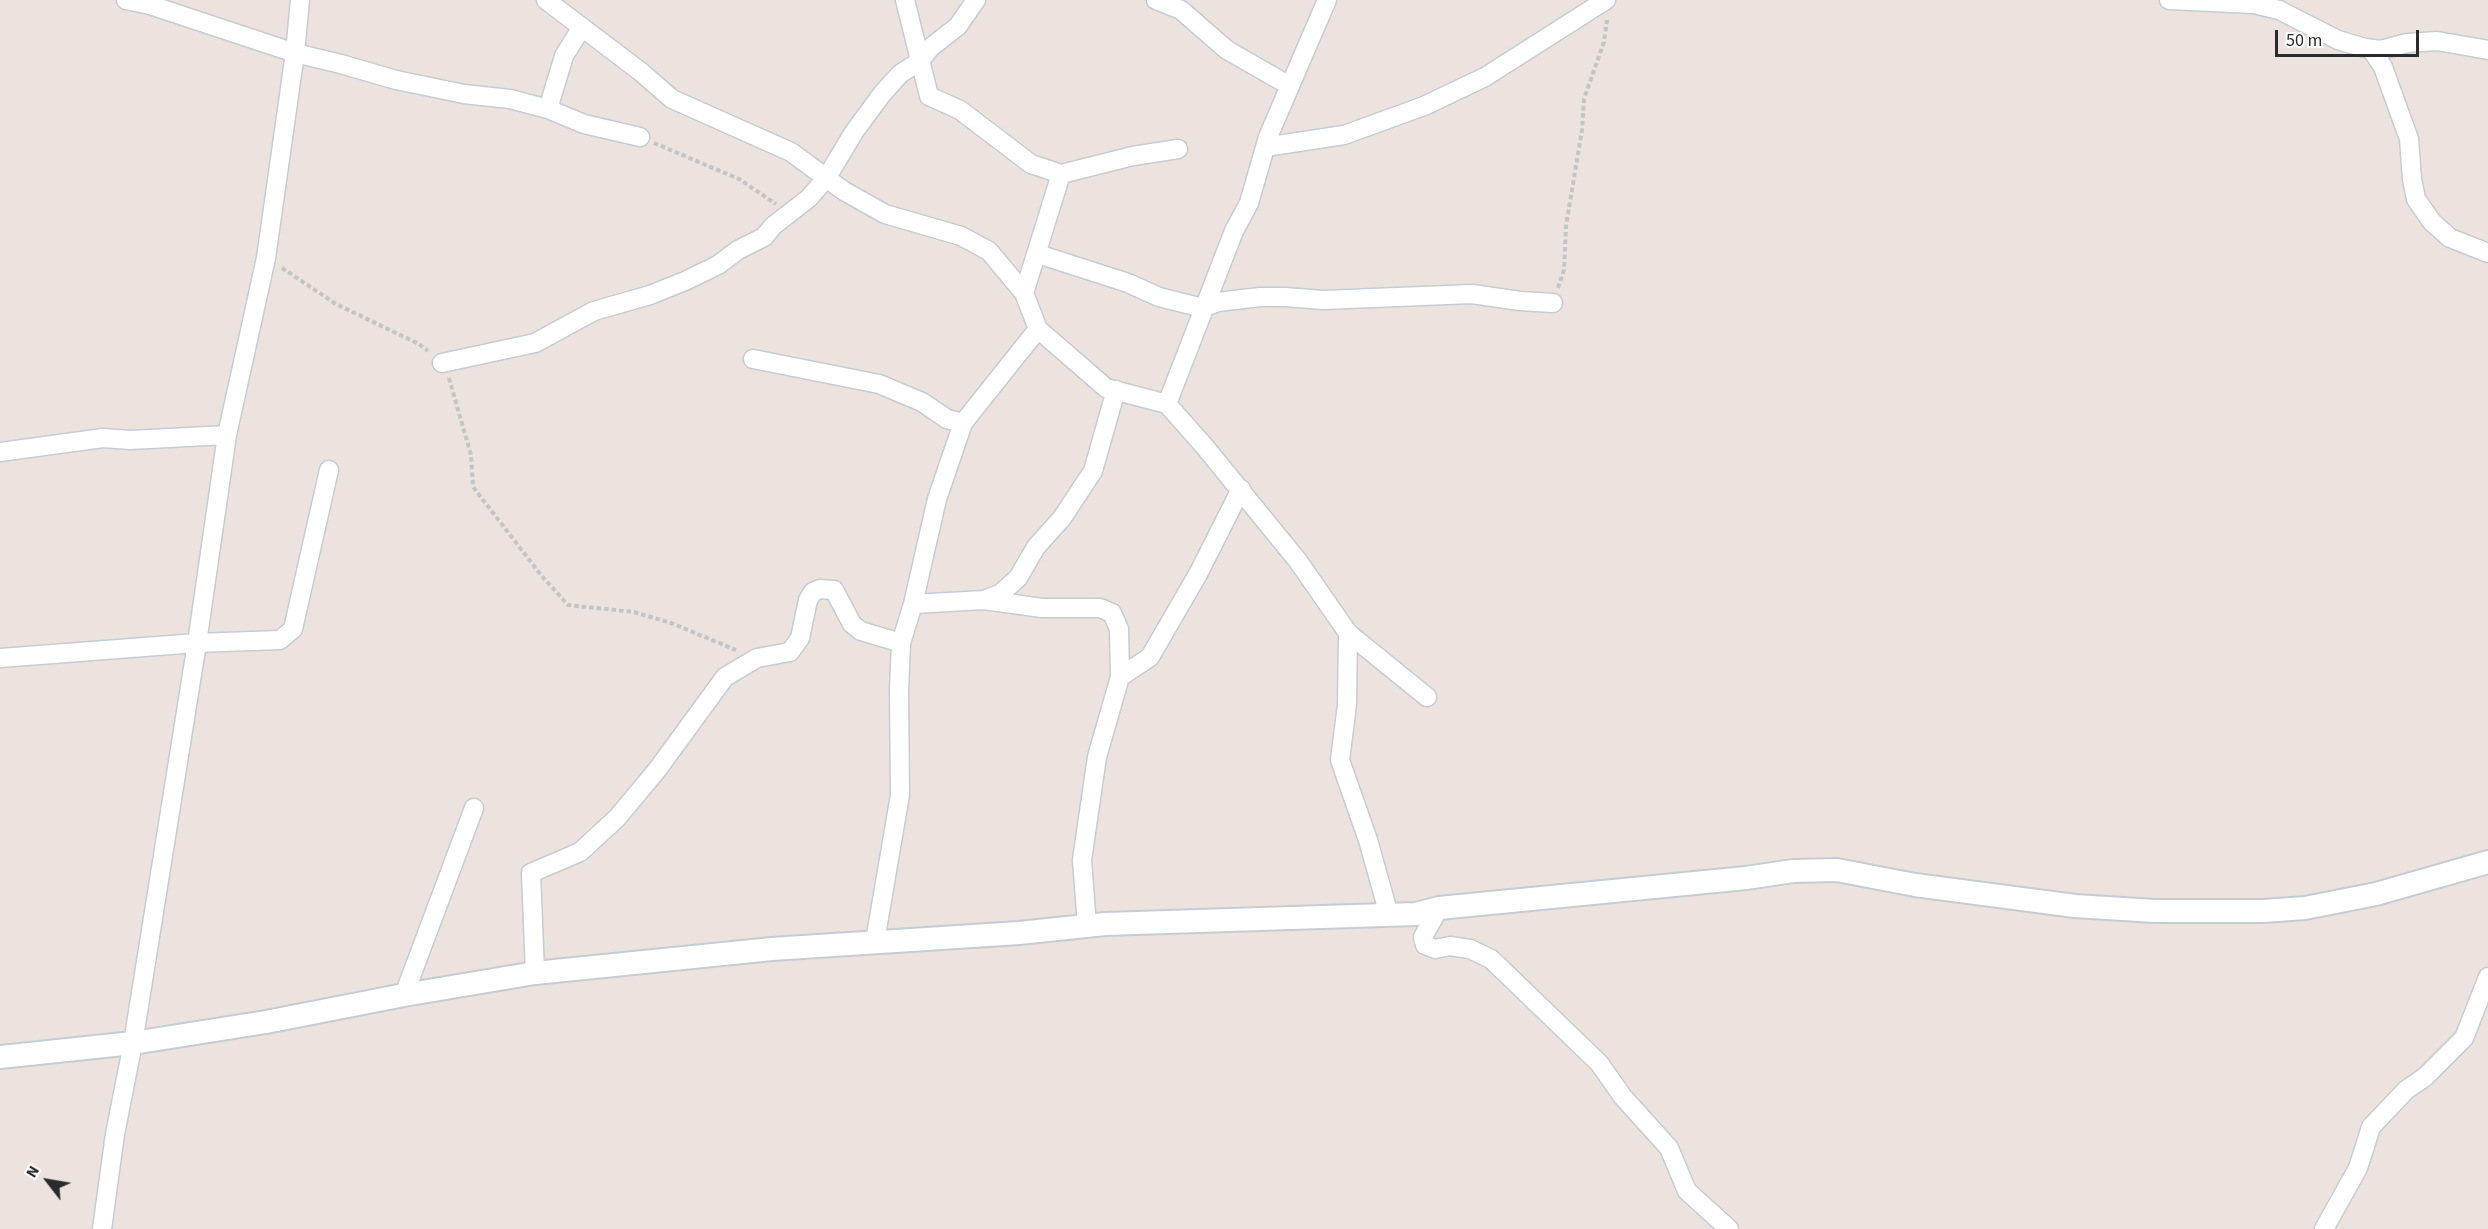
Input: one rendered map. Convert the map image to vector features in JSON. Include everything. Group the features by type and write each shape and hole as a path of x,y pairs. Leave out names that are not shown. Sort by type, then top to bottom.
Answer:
{"street":[{"path":"126,0 150,5 295,53 396,80 464,94 510,99 548,109 584,124 640,137"},
{"path":"102,1229 124,1082 133,1043 197,643 227,435 266,258 295,53 300,0"},
{"path":"546,0 642,72 672,99 791,152 844,191 885,214 961,236 989,251 1024,293 1038,329 1106,388 1167,404 1241,489 1267,525 1298,561 1348,633 1427,697"},
{"path":"905,0 928,96 960,110 1031,164 1061,174 1133,156 1178,149"},
{"path":"442,363 535,343 594,311 650,295 685,281 718,265 738,250 764,237 827,177 854,132 882,94 900,74 920,62 930,48 958,26 976,0"},
{"path":"1156,0 1181,10 1227,50 1290,86"},
{"path":"1167,404 1234,231 1249,203 1265,147 1327,0"},
{"path":"2169,0 2254,4 2279,10 2338,40 2371,49 2381,50 2407,43 2436,41 2488,50"},
{"path":"1265,147 1344,135 1424,106 1485,76 1606,9"},
{"path":"548,109 564,56 582,27"},
{"path":"2371,49 2383,67 2409,139 2416,199 2432,222 2450,238 2488,253"},
{"path":"1024,293 1061,174"},
{"path":"1038,254 1128,283 1159,297 1203,308 1218,302 1260,297 1323,300 1472,294 1553,303"},
{"path":"875,941 900,795 901,643 913,604 937,499 963,423 1038,329"},
{"path":"753,359 879,384 922,402 947,419 963,423"},
{"path":"984,600 1000,594 1018,578 1036,547 1062,518 1093,471 1116,390"},
{"path":"0,452 103,438 130,440 227,435"},
{"path":"0,658 197,643 280,640 293,629 329,470"},
{"path":"1120,677 1150,657 1198,574 1241,489"},
{"path":"535,974 531,873 580,852 617,818 664,760 725,677 757,658 790,652 800,638 808,600 813,592 820,588 834,591 852,624 861,631 901,643"},
{"path":"913,604 984,600 1042,608 1100,608 1113,613 1119,629 1120,677 1097,757 1082,860 1087,926"},
{"path":"1348,633 1347,705 1340,760 1368,840 1389,915"},
{"path":"404,994 474,808"},
{"path":"0,1057 133,1043 266,1022 404,994 535,974 772,949 1019,933 1087,926 1416,914 1439,908 1746,878 1793,871 1837,870 1915,885 2074,906 2155,911 2263,911 2306,908 2376,894 2488,862"},
{"path":"1439,908 1423,937 1425,945 1435,950 1450,946 1470,949 1491,958 1599,1063 1623,1096 1669,1148 1688,1191 1729,1229"},
{"path":"2324,1229 2358,1168 2371,1127 2406,1090 2425,1077 2464,1038 2488,977"}],"path":[{"path":"1553,303 1564,270 1566,226 1582,130 1584,99 1604,42 1606,9"},
{"path":"640,137 739,179 790,214"},
{"path":"266,258 336,304 419,344 442,363 455,397 471,455 473,488 541,575 568,605 634,612 671,623 757,658"}]}
